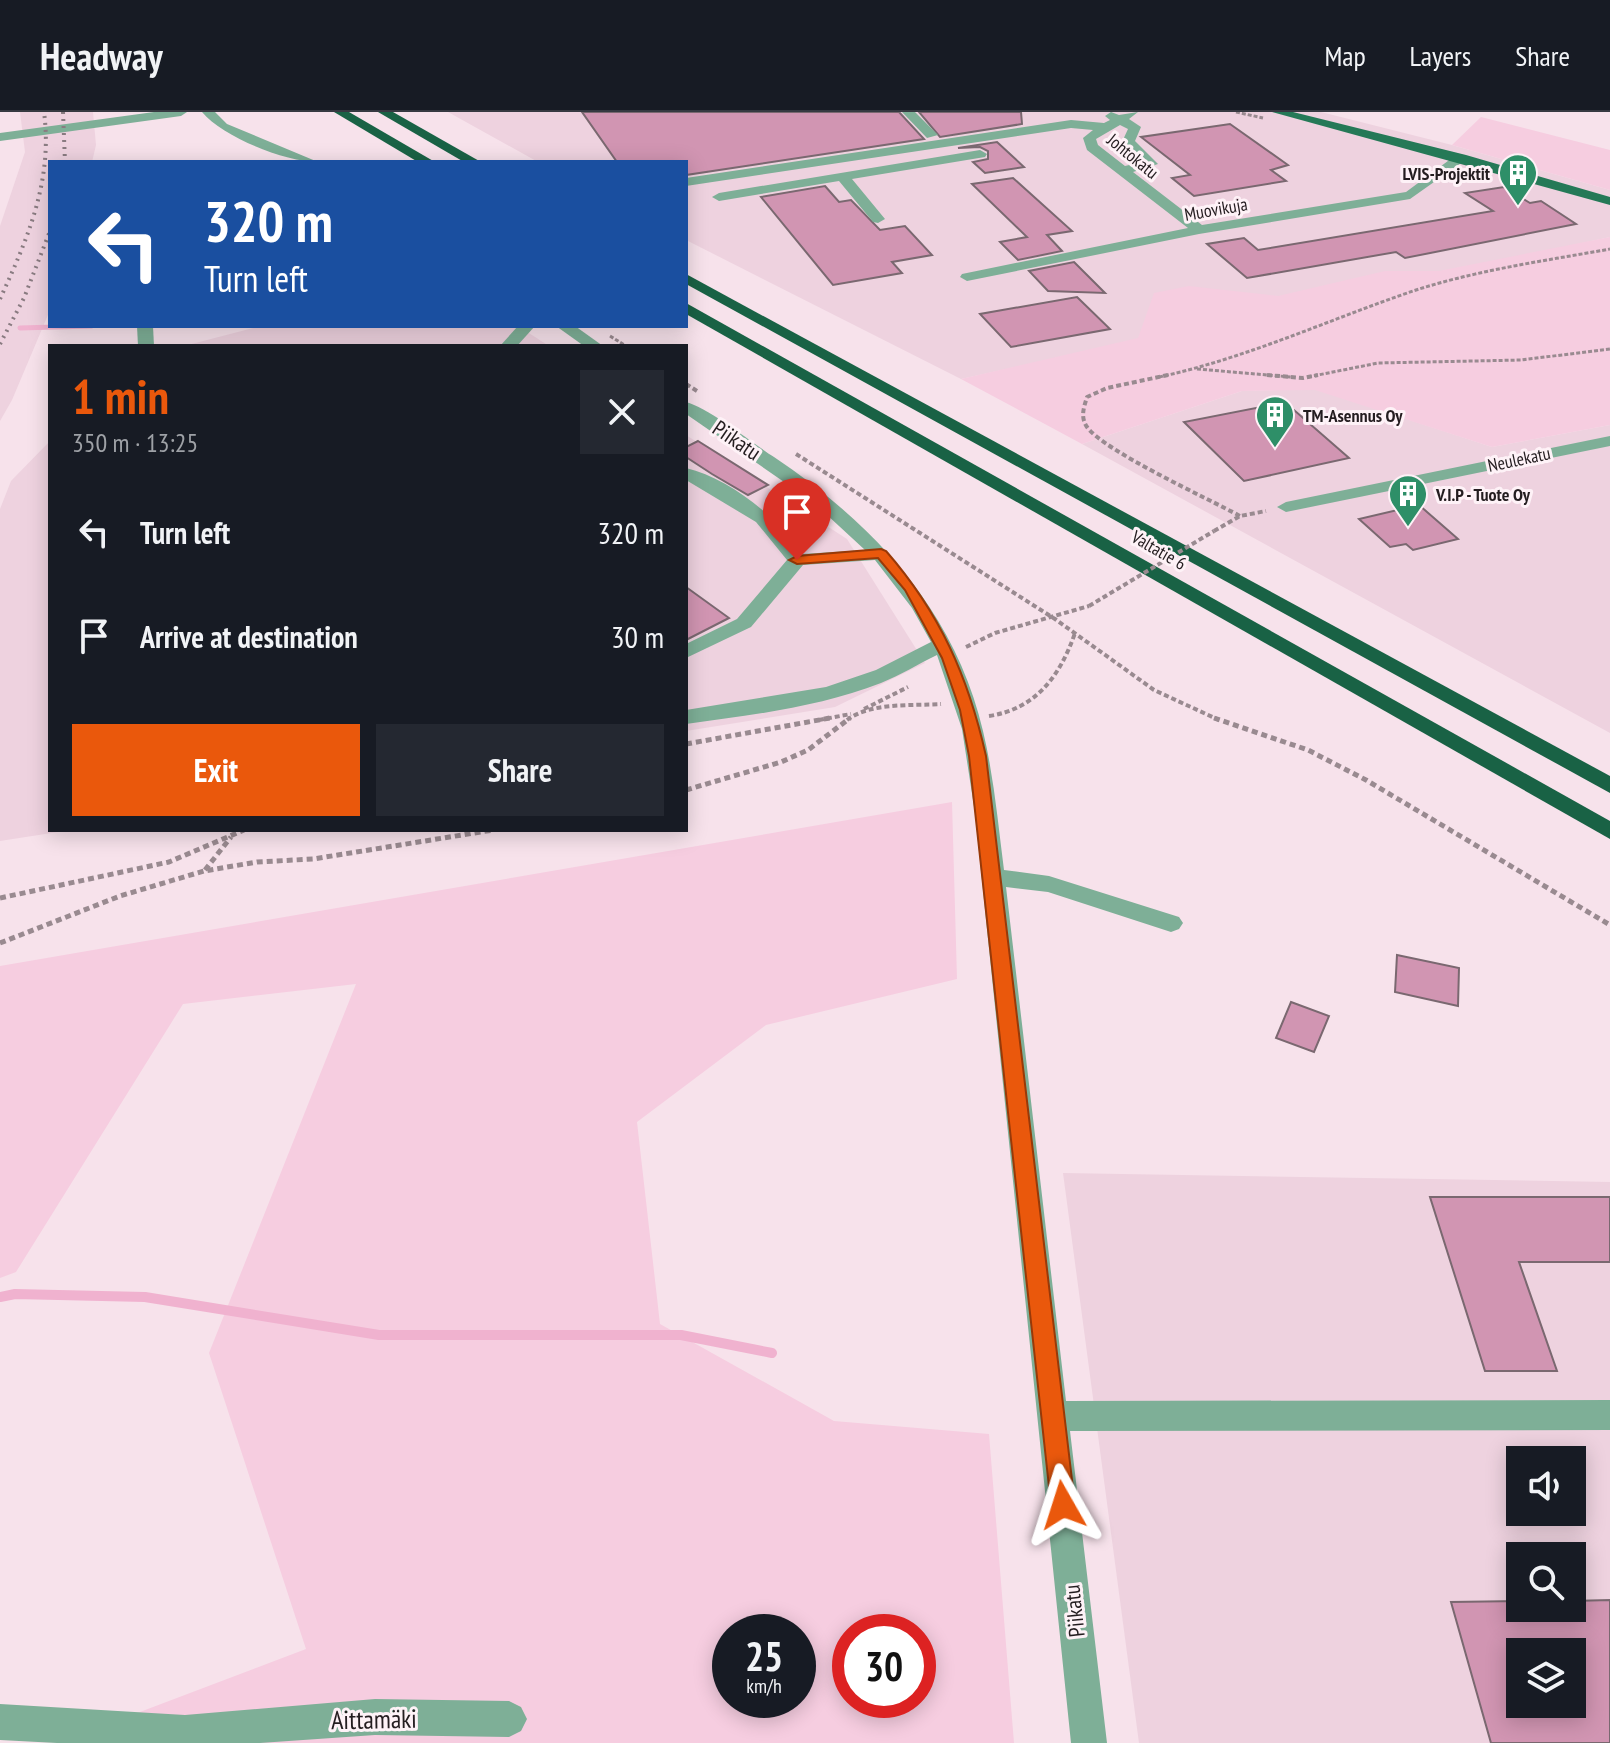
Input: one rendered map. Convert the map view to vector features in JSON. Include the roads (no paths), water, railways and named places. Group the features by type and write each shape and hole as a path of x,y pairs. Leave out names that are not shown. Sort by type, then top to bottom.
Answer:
{"highway":[{"path":"340,112 424,160"},
{"path":"384,112 470,160"},
{"name":"Valtatie 6","path":"688,279 1610,786"},
{"name":"Valtatie 6","path":"688,309 1610,831"}],"main road":[{"path":"1278,112 1461,158 1610,201"}],"street":[{"path":"0,137 181,112"},
{"path":"208,112 223,127 306,160"},
{"path":"908,112 932,135"},
{"path":"1093,112 1126,115 1135,127 1128,142 1151,164 1121,171"},
{"name":"Johtokatu","path":"1126,115 1089,138 1092,147 1199,230"},
{"path":"688,182 1059,126 1086,124 1104,127"},
{"path":"1046,143 1089,138"},
{"path":"719,197 999,151"},
{"name":"Muovikuja","path":"967,277 1199,230 1410,195 1461,158"},
{"path":"843,177 878,219"},
{"path":"510,344 525,328"},
{"path":"567,328 592,344"},
{"name":"Piikatu","path":"692,400 852,522 881,554 911,589 942,645 968,710 978,756 993,877 1089,1743"},
{"name":"Neulekatu","path":"1286,507 1610,441"},
{"path":"688,474 749,507 783,536 797,560"},
{"path":"688,651 744,623 797,560 881,554"},
{"path":"688,717 839,690 878,677 942,645"},
{"path":"993,877 1049,884 1171,923"},
{"path":"1053,1416 1610,1415"},
{"name":"Aittamäki","path":"0,1722 185,1733 375,1717 509,1719"}],"waterway":[{"path":"20,328 48,327"},
{"path":"0,1297 15,1294 145,1297 379,1335 681,1335 772,1353"}],"railway":[{"path":"0,299 36,208 45,161 44,112"},
{"path":"63,112 65,160"},
{"path":"0,344 24,298 48,236"}],"place":[{"name":"LVIS-Projektit","path":"1518,207"},
{"name":"TM-Asennus Oy","path":"1275,449"},
{"name":"V.I.P - Tuote Oy","path":"1408,528"}]}
